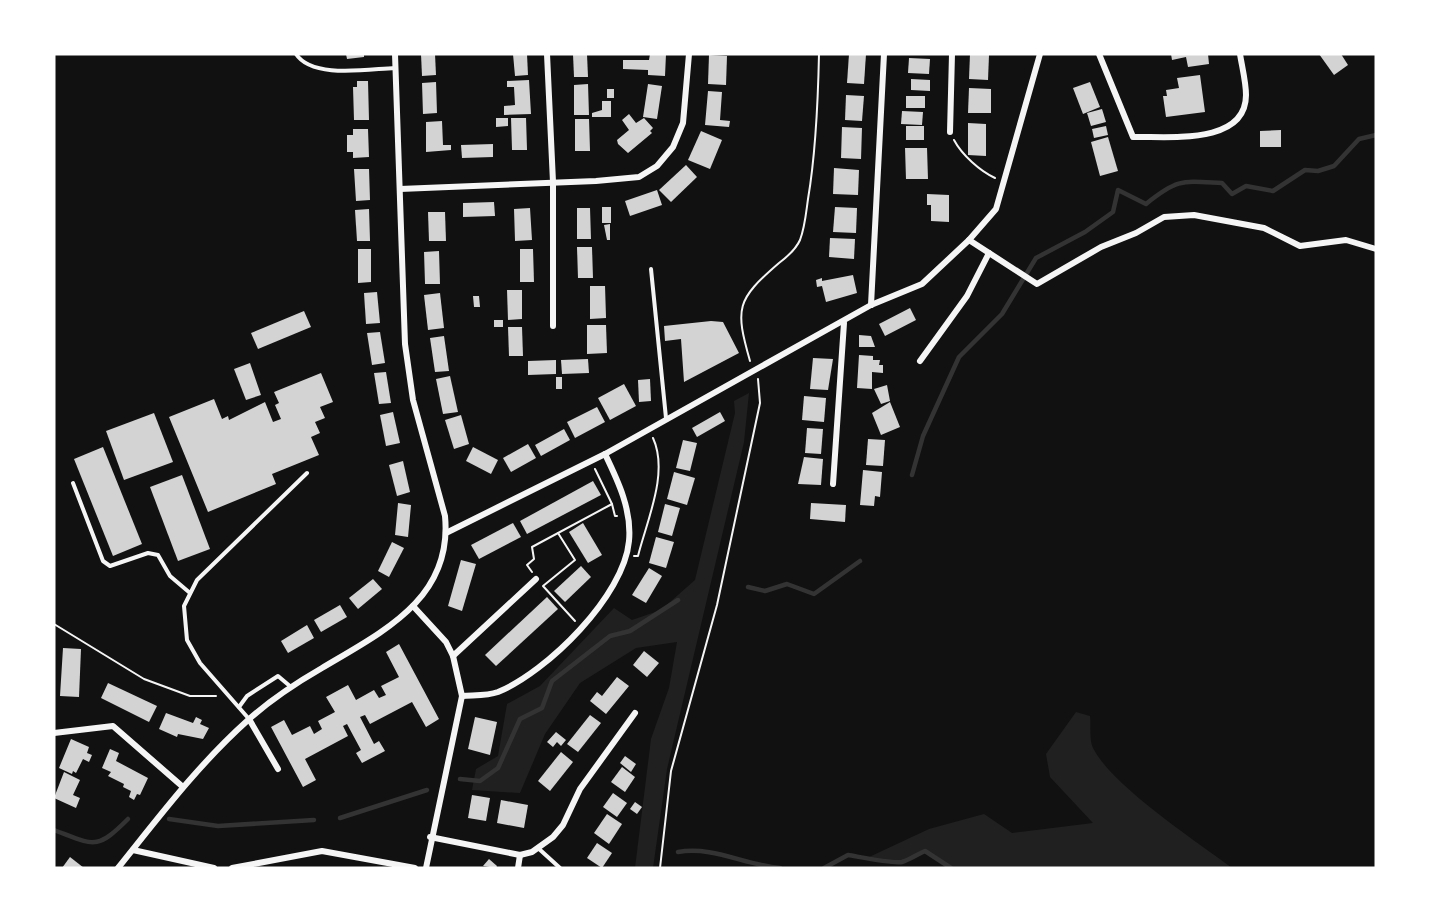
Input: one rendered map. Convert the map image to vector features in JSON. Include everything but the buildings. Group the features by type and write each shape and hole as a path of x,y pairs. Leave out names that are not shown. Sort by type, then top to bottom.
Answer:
{"street":[{"path":"118,868 183,787 249,719 291,687 395,624 413,606 434,578 446,533 438,489 413,400 405,344 395,54"},
{"path":"547,54 553,182 553,326"},
{"path":"400,189 639,177 657,166 673,147 683,123 689,54"},
{"path":"871,305 884,54"},
{"path":"950,132 952,54"},
{"path":"446,533 605,454 666,418 844,323 871,305 922,284 969,240 996,209 1040,54"},
{"path":"1100,54 1132,137 1207,135 1226,129 1241,116 1246,97 1240,54"},
{"path":"969,240 1037,284 1101,247 1136,233 1164,217 1194,215 1264,228 1300,246 1346,240 1376,249"},
{"path":"920,361 967,296 989,253"},
{"path":"833,484 844,323"},
{"path":"462,696 496,693 512,685 582,628 612,590 629,541 627,515 621,487 605,454"},
{"path":"453,656 536,579"},
{"path":"413,606 446,642 453,656 462,696 430,837 426,868"},
{"path":"430,837 520,855 538,848 554,837 563,825 580,789 635,713"},
{"path":"249,719 278,769"},
{"path":"54,733 113,726 183,787"},
{"path":"133,850 214,868"},
{"path":"232,868 322,851 415,868"},
{"path":"518,868 520,855"}],"lane":[{"path":"296,54 302,63 316,69 396,68"},
{"path":"651,270 666,418"},
{"path":"249,719 200,663 187,640 184,606 190,592 203,574 307,473"},
{"path":"73,483 104,561 110,566 148,553 158,555 170,576 190,592"},
{"path":"239,707 248,696 278,676 291,687"},
{"path":"538,848 560,868"}],"path":[{"path":"752,366 739,321 742,303 752,289 800,242 812,174 819,54"},
{"path":"950,132 959,148 980,168 987,174 1004,181"},
{"path":"660,868 671,771 717,605 760,403 758,376"},
{"path":"625,555 638,556 659,473 658,451 649,430"},
{"path":"591,461 612,504 615,516 627,515"},
{"path":"536,579 527,565 534,559 532,547 612,504"},
{"path":"558,533 575,560 543,586 582,628"},
{"path":"54,624 144,679 190,696 221,696"}],"shaded area":[{"path":"749,393 744,442 667,769 653,868 635,868 651,739 669,688 677,642 636,648 580,683 545,734 520,793 472,790 476,769 498,756 507,704 540,686 614,608 632,620 661,610 695,580 735,413 734,401"},
{"path":"1076,712 1090,716 1093,748 1118,779 1156,812 1232,868 951,868 925,851 900,862 867,858 929,829 984,814 1012,833 1093,823 1050,777 1046,754"}],"waterway":[{"path":"912,475 923,436 959,357 1002,314 1036,258 1085,232 1113,212 1118,190 1146,204 1166,189 1189,182 1222,183 1232,194 1246,186 1273,191 1305,170 1318,171 1334,166 1359,139 1376,135"},
{"path":"748,587 765,591 787,584 814,594 860,561"},
{"path":"460,779 480,781 498,768 520,719 542,708 552,681 610,636 630,631 678,600"},
{"path":"340,818 427,790"},
{"path":"54,830 87,842 94,842 109,836 128,819"},
{"path":"169,819 218,826 314,820"},
{"path":"824,868 848,855 898,862 925,851 951,868"},
{"path":"678,852 717,854 780,868"}]}
